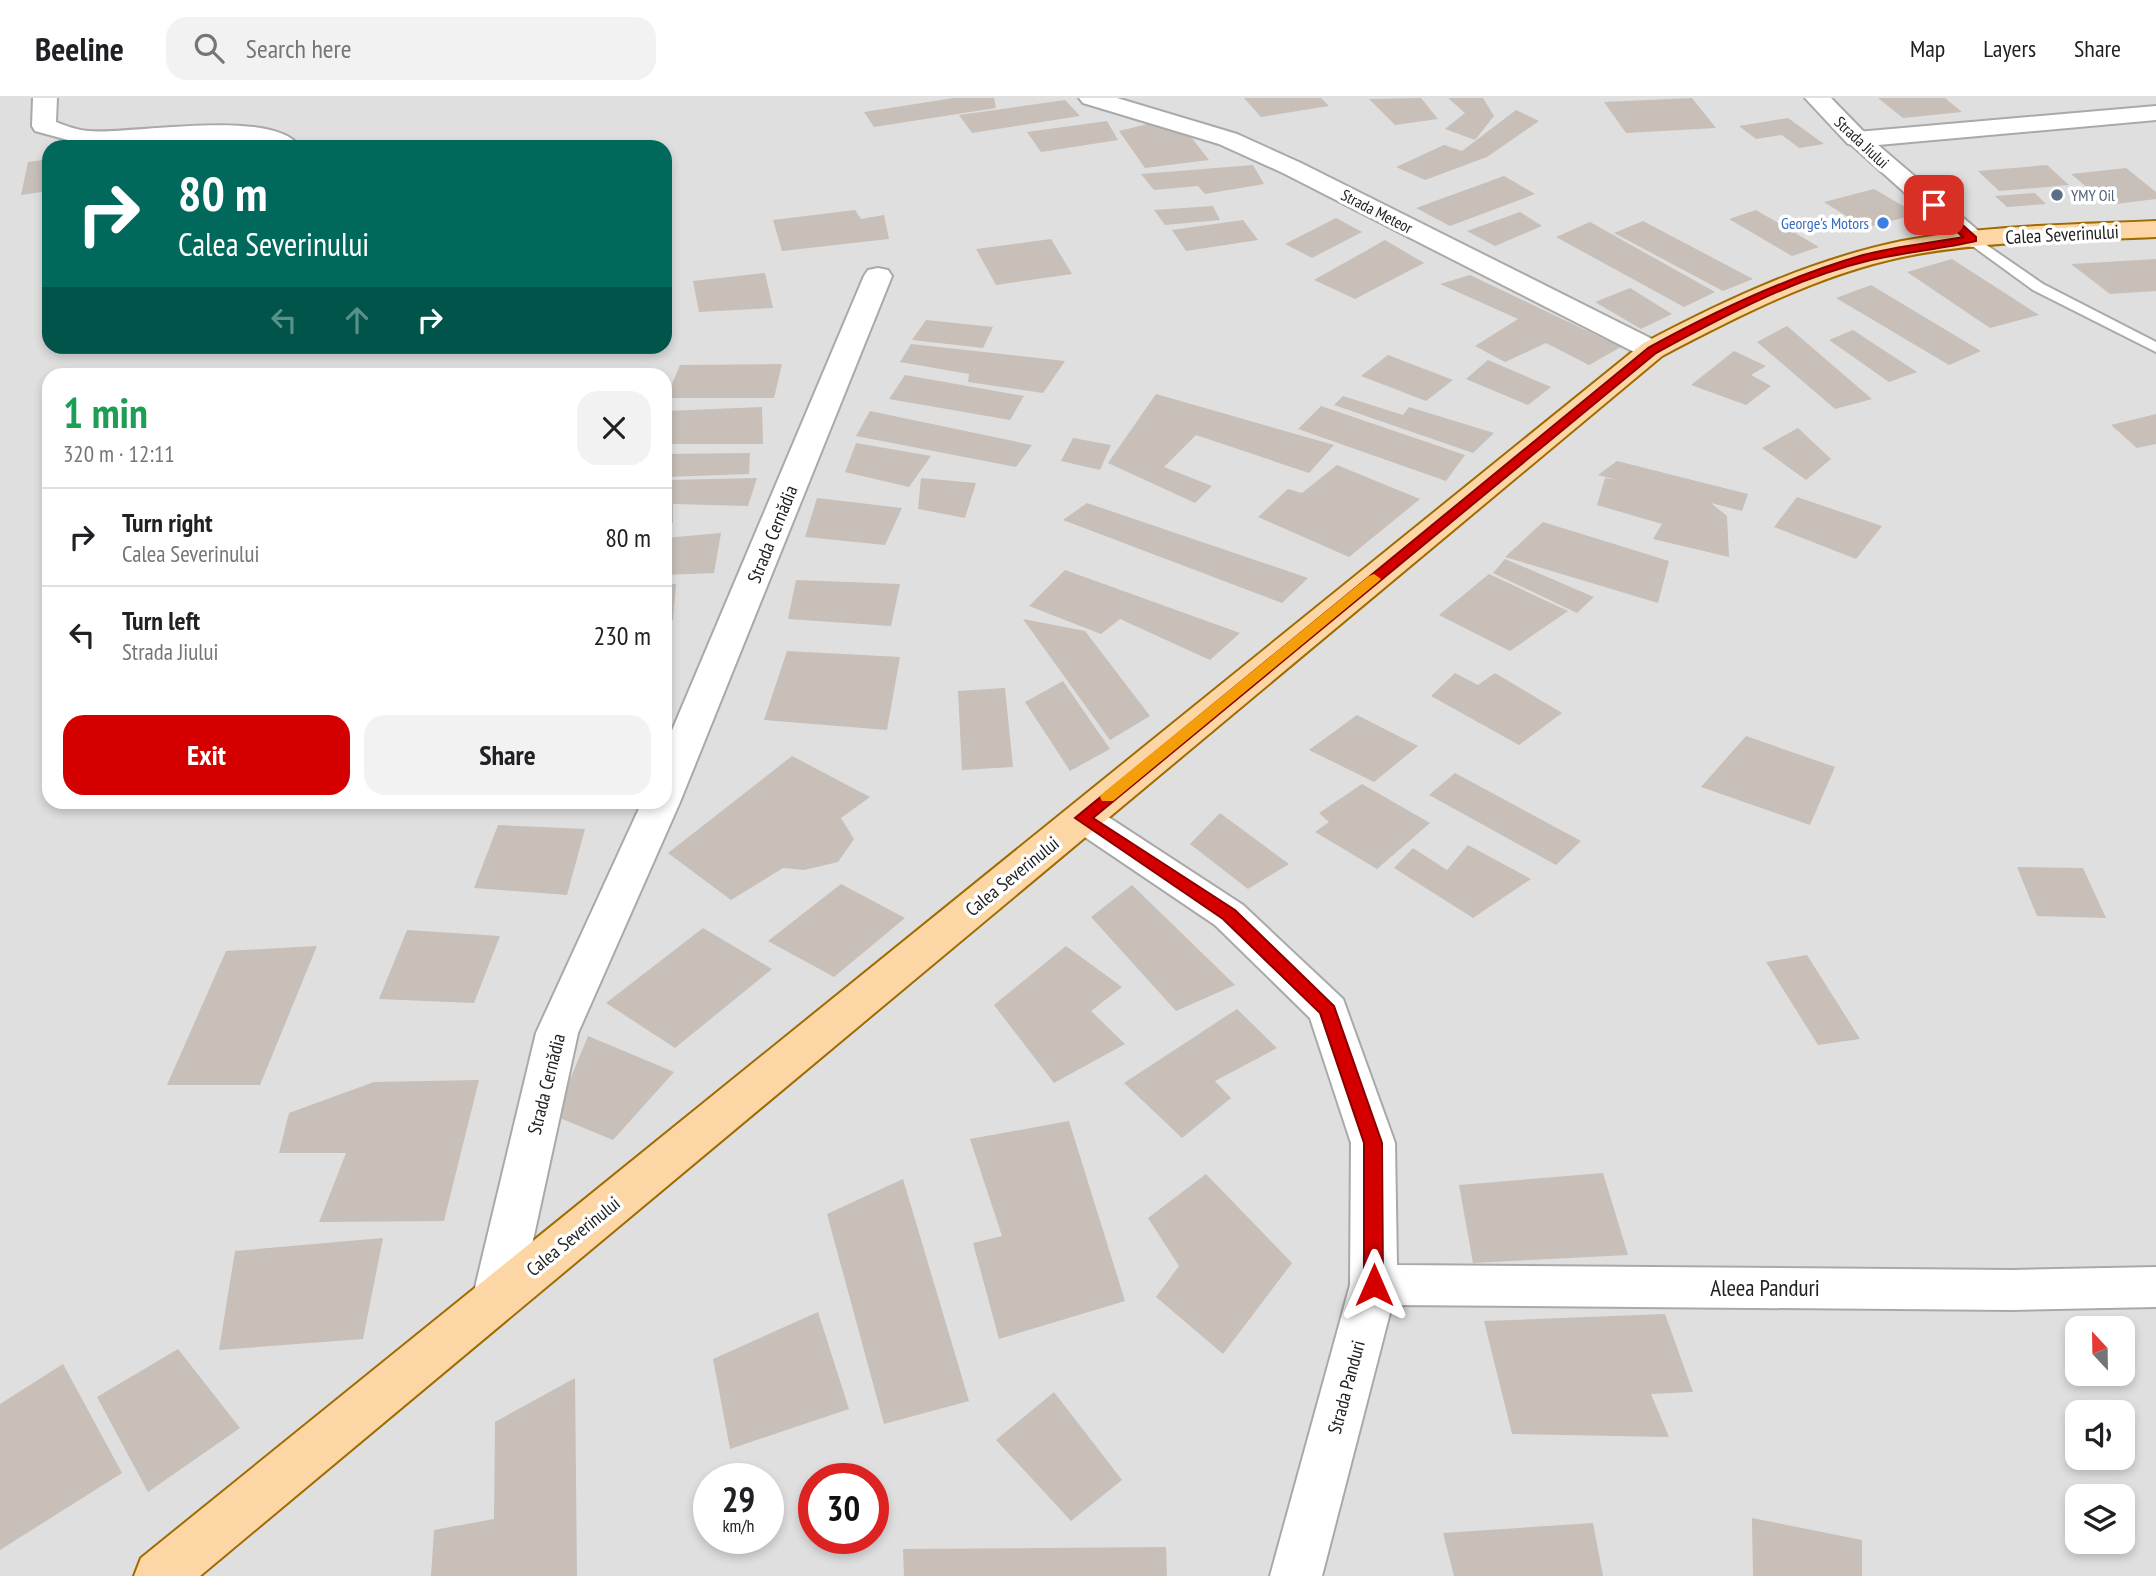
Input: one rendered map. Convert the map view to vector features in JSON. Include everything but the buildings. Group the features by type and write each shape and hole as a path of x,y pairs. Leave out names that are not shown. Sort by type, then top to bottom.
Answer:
{"main road":[{"name":"Calea Severinului","path":"160,1576 1652,350 1724,311 1798,280 1868,258 1972,239 2156,229"}],"street":[{"path":"45,98 44,126 88,139 219,133 271,137 276,140"},
{"name":"Strada Meteor","path":"1091,98 1228,139 1292,168 1652,350"},
{"name":"Strada Jiului","path":"1816,98 1857,139 1972,239"},
{"path":"1857,139 2156,113"},
{"name":"Strada Cernădia","path":"672,775 878,276"},
{"name":"Strada Cernădia","path":"496,1300 557,1033 658,809"},
{"name":"Strada Panduri","path":"1083,818 1229,915 1328,1010 1373,1143 1374,1285 1296,1576"},
{"name":"Aleea Panduri","path":"1374,1285 2012,1290 2156,1287"}],"lane":[{"path":"1972,239 2038,287 2156,348"},
{"path":"2133,336 2156,335"}],"shaded area":[{"path":"0,98 2156,98 2156,1576 0,1576"}],"slow traffic":[{"path":"1108,797 1374,579"}],"place":[{"name":"YMY Oil","path":"2057,195"},
{"name":"George's Motors","path":"1883,223"}],"route":[{"path":"1374,1285 1373,1143 1328,1010 1229,915 1083,818 1652,350 1724,311 1798,280 1868,258 1972,239 1934,205"}]}
